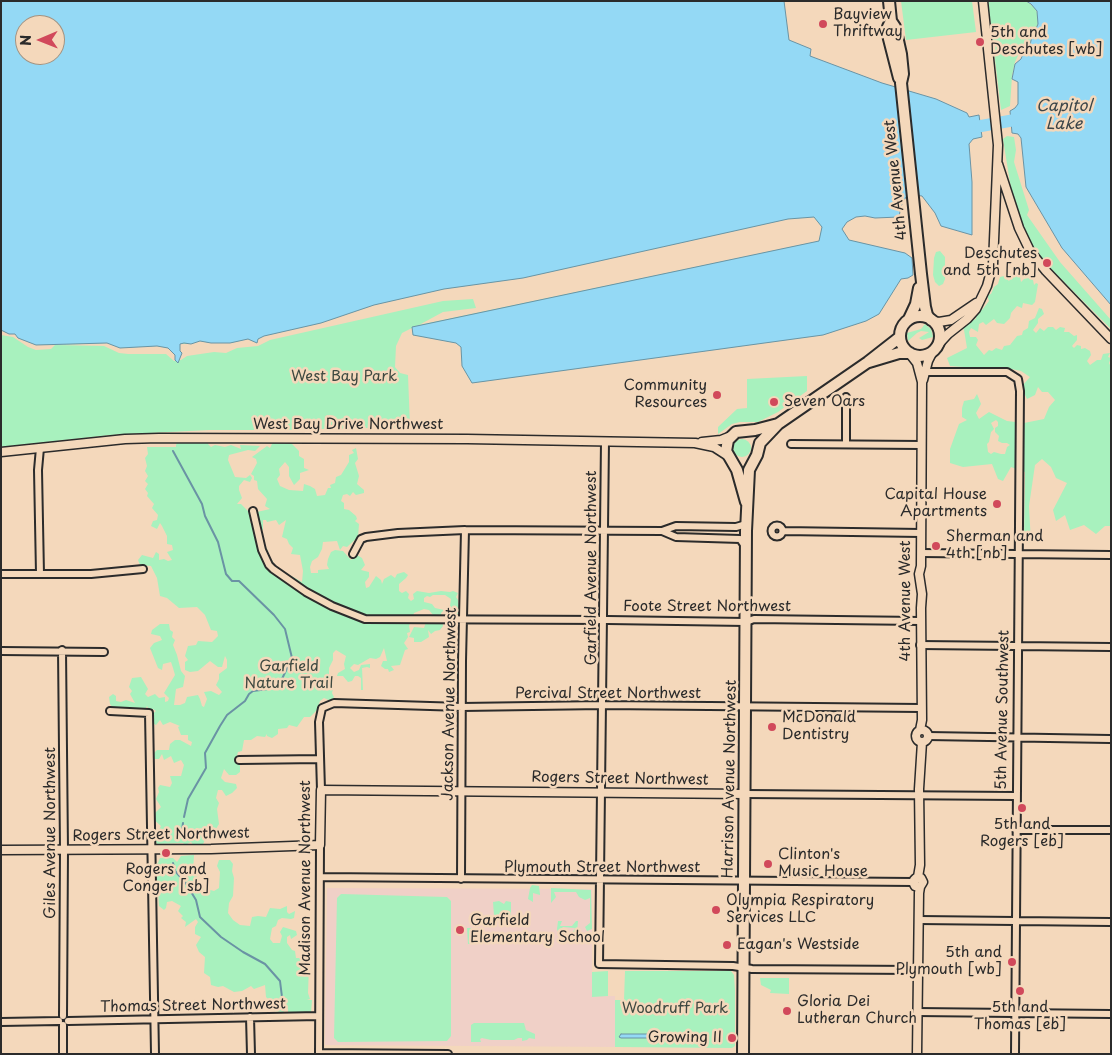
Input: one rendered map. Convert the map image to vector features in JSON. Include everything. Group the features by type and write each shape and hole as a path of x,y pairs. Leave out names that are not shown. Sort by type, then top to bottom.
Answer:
{"main road":[{"name":"4th Avenue West","path":"889,1 891,21 898,36 920,274"},
{"path":"910,353 901,344 900,337 901,330 914,310 920,274"},
{"path":"868,362 899,353 922,356 935,348 940,335 930,317 920,274"},
{"path":"909,319 920,316 930,317"},
{"path":"778,424 747,432 736,432 731,436 726,445 730,458 741,464 746,464 757,454 762,441 778,424 868,362 900,337"},
{"path":"747,432 756,438 757,454"},
{"name":"Harrison Avenue Northwest","path":"743,1054 746,521 749,496 749,470 757,454"},
{"name":"Harrison Avenue Northwest","path":"730,458 737,470 747,504"}],"street":[{"path":"935,348 948,334 972,314 982,299 994,264 995,193 998,161 983,1"},
{"path":"998,161 1015,218 1030,251 1046,271 1111,340"},
{"path":"930,317 939,322 951,320 982,299"},
{"name":"4th Avenue West","path":"922,382 935,348"},
{"name":"4th Avenue West","path":"910,353 917,363 922,382 921,553 919,574 922,594 920,621 922,720 920,730 926,731 925,739"},
{"name":"5th Avenue Southwest","path":"925,372 1007,372 1018,379 1020,391 1015,1054"},
{"path":"846,397 846,444"},
{"name":"West Bay Drive Northwest","path":"1,452 159,438 695,443 721,440 731,436"},
{"name":"Garfield Avenue Northwest","path":"605,441 599,964 744,967"},
{"name":"West Bay Drive Northwest","path":"695,443 714,447 730,458"},
{"path":"791,444 922,445"},
{"path":"40,448 38,470 40,574"},
{"name":"Foote Street Northwest","path":"253,511 262,550 269,565 291,583 332,606 365,619 463,618 746,622 754,619 920,621"},
{"path":"353,554 361,539 366,537 464,530 662,531 676,526 736,527 743,525 746,521"},
{"name":"Jackson Avenue Northwest","path":"461,879 464,530"},
{"path":"662,531 676,537 740,539 744,544 746,552"},
{"path":"783,532 921,532"},
{"path":"921,553 1111,555"},
{"path":"1,574 91,574 143,569"},
{"path":"920,645 1111,647"},
{"path":"1,651 62,650 104,652"},
{"name":"Giles Avenue Northwest","path":"62,650 64,850 63,1054"},
{"name":"Percival Street Northwest","path":"327,706 334,703 462,707 603,705 921,708"},
{"name":"Madison Avenue Northwest","path":"319,1054 321,790 319,722 322,708 327,706"},
{"path":"110,711 149,713 155,1054"},
{"path":"917,1054 919,920 917,882 920,865 919,795 925,739 1017,737 1110,739"},
{"path":"238,760 320,759"},
{"name":"Rogers Street Northwest","path":"321,790 1016,796"},
{"path":"1016,830 1111,830"},
{"name":"Rogers Street Northwest","path":"1,850 211,849 320,845"},
{"name":"Plymouth Street Northwest","path":"320,877 600,881 917,882"},
{"path":"919,920 1111,922"},
{"path":"744,967 918,970"},
{"path":"917,1012 1111,1014"},
{"name":"Thomas Street Northwest","path":"1,1022 319,1016"},
{"path":"250,1017 251,1054"},
{"path":"319,1054 448,1054"}],"shaded area":[{"name":"Garfield Elementary School","path":"327,888 592,889 592,996 615,996 615,1047 325,1045"}],"green space":[{"path":"901,1 972,1 976,32 906,40"},
{"path":"988,1 1026,1 1035,8 1038,15 1038,24 1031,35 1030,45 1021,49 1015,62 1010,106 1001,110"},
{"path":"1007,136 1014,137 1016,150 1014,162 1029,210 1027,215 1060,262 1111,320 1111,329 1050,268 1035,251 1025,234 1012,195 1003,139"},
{"name":"West Bay Park","path":"818,194 835,248 849,240 870,245 901,279 879,314 866,321 823,335 472,383 462,366 461,347 456,343 413,335 412,328 402,333 396,346 395,367 400,373 408,375 410,427 209,430 111,435 1,447 1,335 13,337 36,350 51,349 55,345 36,345 18,338 15,334 9,334 1,330 1,276","holes":["814,217 822,227 819,241 419,325 443,312 476,308 473,299 443,301 270,340 258,346 237,348 226,353 214,352 187,356 181,360 174,361 166,354 128,354 119,353 104,346 56,345 107,343 120,348 157,346 168,348 172,352 180,351 180,344 191,344 200,341 230,343 248,339 257,343 258,339 264,336 321,323 374,305 444,289 523,278 788,219"]},
{"path":"940,251 945,257 945,279 943,284 939,286 935,282 933,275 934,258 936,252"},
{"path":"1016,275 1020,277 1021,282 1029,278 1033,280 1034,285 1038,284 1035,302 1032,305 1023,303 1022,308 1017,306 1004,324 997,323 994,319 986,325 983,322 979,324 978,332 971,328 969,332 970,337 976,337 978,340 976,345 984,355 989,350 992,351 996,348 1002,350 1004,346 1010,345 1017,336 1022,335 1023,331 1028,328 1029,321 1035,318 1039,308 1042,309 1044,314 1038,319 1038,323 1033,330 1036,333 1040,328 1044,331 1048,327 1053,327 1056,330 1060,327 1065,328 1064,332 1069,332 1074,336 1077,335 1077,340 1072,346 1074,348 1077,345 1081,346 1081,349 1085,348 1090,351 1091,355 1087,361 1090,365 1097,360 1101,360 1103,354 1110,353 1108,357 1111,358 1109,363 1111,367 1111,526 1105,526 1096,534 1084,525 1070,530 1065,515 1056,521 1053,510 1067,483 1056,478 1051,467 1042,459 1035,465 1029,506 1031,543 1024,542 1025,472 1011,467 1003,481 998,479 992,464 963,467 950,463 950,449 959,424 967,420 962,417 964,401 974,399 977,394 981,404 976,413 979,419 989,412 1007,421 1024,423 1044,419 1049,407 1055,400 1048,392 1042,392 1038,387 1035,395 1027,399 1023,391 1023,385 1030,377 1021,371 1002,367 950,366 947,358 967,348 962,326 966,321 976,319 975,313 977,310 982,310 989,301 987,295 991,294 994,287 998,284 1000,277 1004,276 1009,281","holes":["996,420 998,426 995,428 995,432 999,436 998,441 1010,445 1007,447 1005,454 994,452 991,454 988,452 987,444 994,429 991,423"]},
{"path":"925,324 931,329 933,337 922,340 919,338 929,332 921,331 908,341 907,333 921,329"},
{"path":"807,376 807,391 778,412 758,422 732,424 718,434 718,427 737,409 747,408 747,379"},
{"path":"738,439 746,439 751,444 749,455 738,457 733,452 733,444"},
{"name":"Garfield Nature Trail","path":"207,440 211,447 215,445 225,447 231,445 241,449 240,445 260,446 255,451 248,450 229,455 228,460 235,477 246,478 250,475 252,478 250,482 244,480 239,486 242,498 237,504 241,504 248,511 251,517 250,522 268,551 265,556 272,560 278,571 286,573 302,582 303,571 300,555 291,554 293,548 287,539 282,537 286,520 279,525 276,520 267,522 263,520 263,530 258,529 254,524 257,512 270,509 265,506 267,499 258,489 257,481 254,480 254,476 251,474 257,463 256,459 252,457 267,446 270,448 273,442 283,441 291,443 299,451 299,456 304,459 304,468 309,470 300,473 300,479 294,485 289,476 289,467 285,462 279,469 280,475 277,479 280,486 289,490 303,491 304,484 315,489 317,496 325,495 328,488 331,488 330,485 335,483 336,477 341,475 349,462 349,455 354,453 352,450 356,448 358,459 355,463 359,476 357,484 364,490 364,493 356,495 353,492 350,496 347,494 343,495 341,501 344,503 344,509 349,510 356,516 357,519 355,521 359,524 358,537 347,547 343,546 340,550 337,541 323,542 318,557 312,561 311,573 318,573 318,570 329,569 327,565 331,552 335,550 343,551 351,560 357,555 362,558 365,565 361,570 369,572 369,577 365,582 366,588 369,587 376,576 381,580 382,584 384,579 391,575 395,578 397,574 404,572 408,575 399,584 399,591 402,593 406,591 411,601 414,599 413,594 417,591 429,593 453,591 458,593 456,597 459,608 458,614 448,616 445,610 447,606 450,606 451,599 445,595 433,595 424,598 424,602 444,610 441,613 443,626 440,630 431,634 428,630 429,637 421,642 414,642 414,638 409,637 414,627 424,628 426,622 434,616 429,610 424,609 414,613 409,626 410,632 407,633 408,637 404,643 408,649 405,650 400,665 391,666 394,670 389,672 388,669 381,666 383,661 387,661 384,648 380,657 376,659 370,658 358,665 354,664 350,668 354,672 359,670 361,665 370,664 370,668 362,668 363,690 361,690 361,678 358,676 355,676 352,681 348,682 343,676 337,676 338,673 345,669 346,656 336,650 333,653 333,660 329,668 329,684 333,689 334,697 331,701 324,698 320,701 317,710 310,717 304,717 297,727 289,725 287,728 278,729 278,734 272,738 267,736 267,734 265,737 257,736 251,740 244,740 242,751 238,752 234,760 240,766 240,772 236,775 229,775 224,769 221,778 225,782 236,784 237,788 226,796 222,790 218,790 216,798 219,803 217,809 219,824 211,837 205,840 202,846 197,849 191,842 185,845 183,843 157,844 154,838 161,826 151,817 161,807 156,799 159,792 158,788 160,785 170,787 172,783 170,776 181,776 184,765 181,760 174,763 171,756 164,760 162,754 159,759 155,759 153,754 157,750 169,750 170,744 175,740 180,740 191,746 192,742 188,740 188,735 181,735 178,727 180,726 170,722 163,725 160,720 156,725 151,722 150,716 156,711 153,709 149,710 147,706 143,711 141,708 136,711 121,708 117,710 110,704 109,697 113,694 116,696 116,701 126,700 135,703 130,694 132,691 129,687 132,678 141,677 148,689 145,694 148,697 155,694 159,698 165,697 165,702 168,701 169,698 164,693 175,675 171,662 163,664 162,670 158,668 150,648 154,643 162,640 160,636 151,634 152,630 160,624 169,624 170,630 173,632 172,637 175,640 173,645 181,671 185,676 183,687 176,689 174,705 185,703 187,697 198,695 204,707 207,699 204,692 211,691 219,695 222,692 216,685 219,674 227,668 225,656 222,667 218,667 210,661 198,671 190,672 185,670 185,662 188,660 185,656 188,646 196,645 198,641 212,642 218,636 217,631 211,630 205,615 197,607 179,608 167,598 160,596 157,578 151,566 140,565 138,560 142,555 153,558 156,552 159,554 159,560 172,560 167,552 173,550 172,545 167,544 167,536 160,523 157,529 151,526 153,521 157,520 158,515 152,508 154,504 147,496 148,493 145,489 148,484 145,481 148,476 145,471 147,466 145,458 148,454 147,447 176,447 178,441"},
{"path":"194,855 193,872 199,879 198,885 214,891 219,888 220,872 217,866 219,860 230,860 233,864 233,896 229,903 228,913 240,925 250,926 252,917 266,917 270,908 280,909 287,906 289,914 295,911 294,918 278,920 276,926 272,928 270,939 273,943 280,943 282,936 280,932 283,927 296,931 297,935 291,939 290,935 287,937 287,943 295,951 296,958 307,958 309,966 308,993 310,999 307,1000 312,1000 311,1013 288,1014 288,1008 283,1012 274,1011 273,1001 266,997 265,985 254,989 251,986 242,991 234,992 223,986 211,985 210,977 204,973 205,957 199,952 196,945 201,937 195,934 195,927 198,922 196,919 185,927 186,922 181,918 183,916 178,911 181,906 172,901 167,902 164,910 159,906 158,890 153,874 153,865 158,863 160,858 173,858 177,862 181,856"},
{"path":"532,885 539,886 540,894 533,893 533,902 528,899"},
{"path":"551,888 591,890 592,929 587,931 585,927 590,923 590,898 585,900 579,897 576,892 554,892 556,897 551,903"},
{"path":"341,894 447,897 451,901 451,1036 447,1041 338,1042 334,1038 337,898"},
{"path":"499,901 504,904 506,901 511,902 511,914 508,920 499,920 494,916 493,902"},
{"path":"558,921 562,921 560,926 572,926 578,921 577,932 573,932 575,928 563,927 558,932"},
{"path":"467,928 478,928 474,944 468,944"},
{"path":"608,971 608,996 592,997 592,972"},
{"name":"Woodruff Park","path":"625,971 731,971 734,975 735,990 735,1046 732,1048 615,1047 615,1000 624,1000"},
{"path":"760,978 789,978 789,994 770,993 771,990 761,985"},
{"path":"474,1023 524,1023 526,1030 535,1034 535,1039 529,1038 522,1041 522,1038 491,1040 482,1038 480,1039 481,1042 471,1042 471,1025"}],"water":[{"path":"1,1 784,1 789,40 811,49 810,56 882,83 936,99 967,113 969,117 979,115 982,137 973,139 969,144 972,182 972,235 941,226 935,213 922,196 914,195 906,197 901,206 899,217 875,218 865,216 856,217 847,222 842,229 849,240 905,253 912,258 913,275 901,279 879,314 866,321 823,335 472,383 462,366 461,347 456,343 413,335 412,327 819,241 822,227 814,217 788,219 523,278 444,289 374,305 321,323 264,336 258,339 257,343 248,339 230,343 200,341 191,344 184,343 180,344 180,351 182,353 178,363 175,360 175,355 168,348 157,346 120,348 107,343 36,345 18,338 15,334 9,334 1,330"},
{"name":"Capitol Lake","path":"1026,1 1111,1 1111,305 1062,248 1026,187 1021,138 1018,134 1012,133 1010,111 1018,104 1018,82 1012,79 1015,64 1021,59 1025,49 1030,45 1031,35 1038,24 1037,11"},
{"path":"621,1034 660,1034 661,1036 654,1038 621,1038 619,1037"}],"waterway":[{"path":"981,126 1026,118"},
{"path":"173,451 202,504 205,516 218,542 226,574 232,581 239,581 274,615 285,629 292,658 280,683 268,689 253,691 245,701 227,715 205,753 206,768 188,799 184,817"},
{"path":"182,830 183,823"},
{"path":"173,863 175,871 185,882 196,900 200,917 221,937 265,964 280,981 282,997"}],"place":[{"name":"Bayview Thriftway","path":"823,24"},
{"name":"5th and Deschutes [wb]","path":"980,42"},
{"name":"Deschutes and 5th [nb]","path":"1047,263"},
{"name":"Community Resources","path":"717,395"},
{"name":"Seven Oars","path":"774,402"},
{"name":"Capital House Apartments","path":"997,504"},
{"name":"Sherman and 4th [nb]","path":"936,546"},
{"name":"McDonald Dentistry","path":"772,727"},
{"name":"5th and Rogers [eb]","path":"1022,808"},
{"name":"Rogers and Conger [sb]","path":"166,853"},
{"name":"Clinton's Music House","path":"768,864"},
{"name":"Olympia Respiratory Services LLC","path":"716,910"},
{"name":"Garfield Elementary School","path":"460,930"},
{"name":"Eagan's Westside","path":"727,945"},
{"name":"5th and Plymouth [wb]","path":"1012,962"},
{"name":"5th and Thomas [eb]","path":"1020,991"},
{"name":"Gloria Dei Lutheran Church","path":"787,1011"},
{"name":"Growing II","path":"732,1038"}]}
